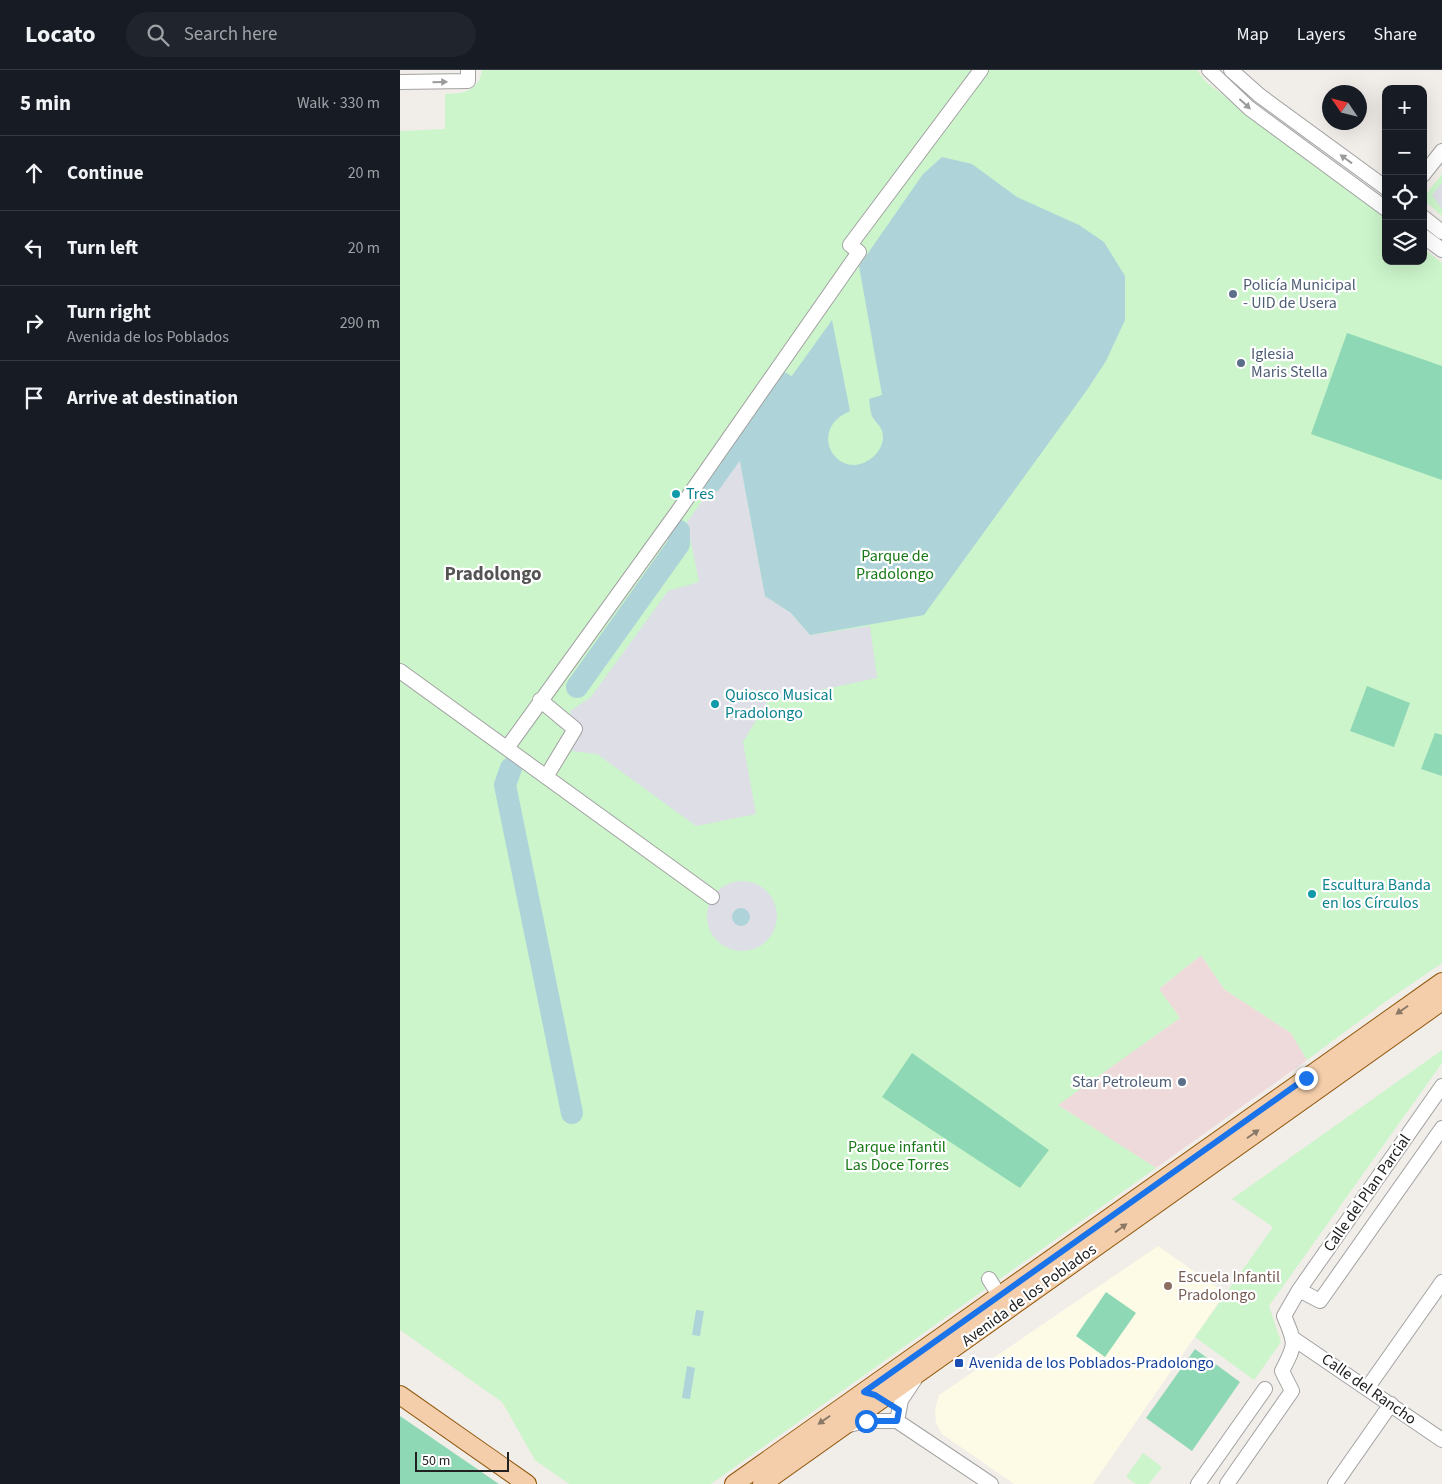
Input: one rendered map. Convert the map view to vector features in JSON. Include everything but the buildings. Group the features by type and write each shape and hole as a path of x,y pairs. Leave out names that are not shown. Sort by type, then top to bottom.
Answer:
{"main road":[{"name":"Avenida de los Poblados","path":"734,1484 1442,982"},
{"name":"Avenida de los Poblados","path":"762,1484 1442,1001"},
{"path":"400,1395 527,1484"}],"street":[{"path":"400,82 468,81 468,70"},
{"path":"506,748 676,514 859,252 850,245 981,70"},
{"path":"1209,70 1249,108 1382,206"},
{"path":"1230,70 1258,95 1382,183"},
{"path":"1427,168 1442,151"},
{"path":"1427,220 1442,232"},
{"path":"1427,239 1442,250"},
{"path":"400,670 712,897"},
{"path":"540,700 575,729 546,776"},
{"name":"Calle del Plan Parcial","path":"1294,1339 1284,1316 1299,1290 1440,1094"},
{"name":"Calle del Plan Parcial","path":"1299,1290 1320,1301 1442,1128"},
{"name":"Avenida de los Poblados","path":"989,1279 999,1295"},
{"path":"1368,1388 1442,1282"},
{"path":"1227,1484 1292,1391 1282,1371 1291,1354 1294,1339"},
{"name":"Calle del Rancho","path":"1294,1339 1442,1440"},
{"path":"898,1415 901,1400 924,1369"},
{"path":"1198,1484 1265,1389"},
{"path":"864,1392 882,1399 898,1415 991,1484"},
{"path":"1335,1484 1391,1404"},
{"path":"843,1427 898,1415"}],"shaded area":[{"path":"1442,183 1442,209 1432,195"},
{"path":"738,451 765,596 791,613 810,635 870,626 877,678 768,701 743,742 756,814 696,826 597,754 572,751 575,729 570,711 591,697 668,591 699,582 687,522"},
{"path":"749,881 762,887 771,896 775,902 777,916 775,930 767,941 756,949 735,951 728,949 717,941 709,930 707,909 709,902 717,891 728,883"},
{"name":"Star Petroleum","path":"1201,955 1224,989 1291,1033 1307,1060 1156,1168 1057,1105 1180,1018 1159,989"},
{"path":"1158,1246 1225,1293 1093,1484 1014,1484 942,1434 936,1423 935,1409 939,1395"}],"green space":[{"name":"Parque de Pradolongo","path":"482,70 1197,70 1206,82 1382,216 1382,265 1427,265 1427,251 1442,263 1442,963 1385,1002 1307,1060 1291,1033 1224,989 1201,955 1159,989 1180,1018 1058,1105 1156,1168 711,1484 569,1484 535,1460 502,1402 400,1330 400,131 445,129 445,94 469,90 474,87"},
{"path":"1442,174 1442,216 1427,203 1427,193"},
{"path":"1347,333 1442,366 1442,480 1311,434"},
{"path":"1367,686 1410,703 1394,747 1350,731"},
{"path":"1435,733 1442,735 1442,776 1421,769"},
{"path":"1442,1050 1442,1063 1269,1306 1281,1342 1254,1380 1195,1337 1273,1227 1232,1199"},
{"path":"912,1053 1049,1150 1020,1188 882,1097"},
{"path":"1106,1292 1136,1313 1105,1357 1076,1336"},
{"path":"1195,1349 1240,1382 1192,1451 1146,1418"},
{"path":"400,1416 499,1484 400,1484"},
{"path":"1143,1453 1162,1467 1149,1484 1136,1484 1126,1477"}],"water":[{"path":"942,157 972,164 1017,197 1079,225 1104,242 1125,276 1125,320 1106,361 1087,390 924,615 810,635 791,613 765,596 738,451 832,320 850,411 836,420 830,431 828,442 832,452 839,460 849,464 861,464 873,457 878,451 882,443 883,434 872,416 869,399 882,395 859,266 923,174"},
{"path":"741,908 747,911 750,917 747,923 741,926 735,923 732,917 735,911"},
{"path":"571,1105 578,1107 581,1111 564,1115 567,1107"},
{"path":"696,1310 704,1311 700,1336 692,1335"},
{"path":"687,1366 695,1368 690,1399 682,1398"}],"waterway":[{"path":"711,482 782,383 785,385"},
{"path":"577,687 679,544 679,531"},
{"path":"511,768 505,785 572,1113"}],"place":[{"name":"Policía Municipal - UID de Usera","path":"1233,294"},
{"name":"Iglesia Maris Stella","path":"1241,363"},
{"name":"Tres","path":"676,494"},
{"name":"Quiosco Musical Pradolongo","path":"715,704"},
{"name":"Escultura Banda en los Círculos","path":"1312,894"},
{"name":"Star Petroleum","path":"1182,1082"},
{"name":"Escuela Infantil Pradolongo","path":"1168,1286"},
{"name":"Avenida de los Poblados-Pradolongo","path":"959,1363"}],"district":[{"name":"Pradolongo","path":"493,574"}],"route":[{"path":"866,1421 897,1421 899,1410 875,1395 864,1392 1306,1078"}],"park label":[{"name":"Parque infantil Las Doce Torres","path":"897,1156"}]}
